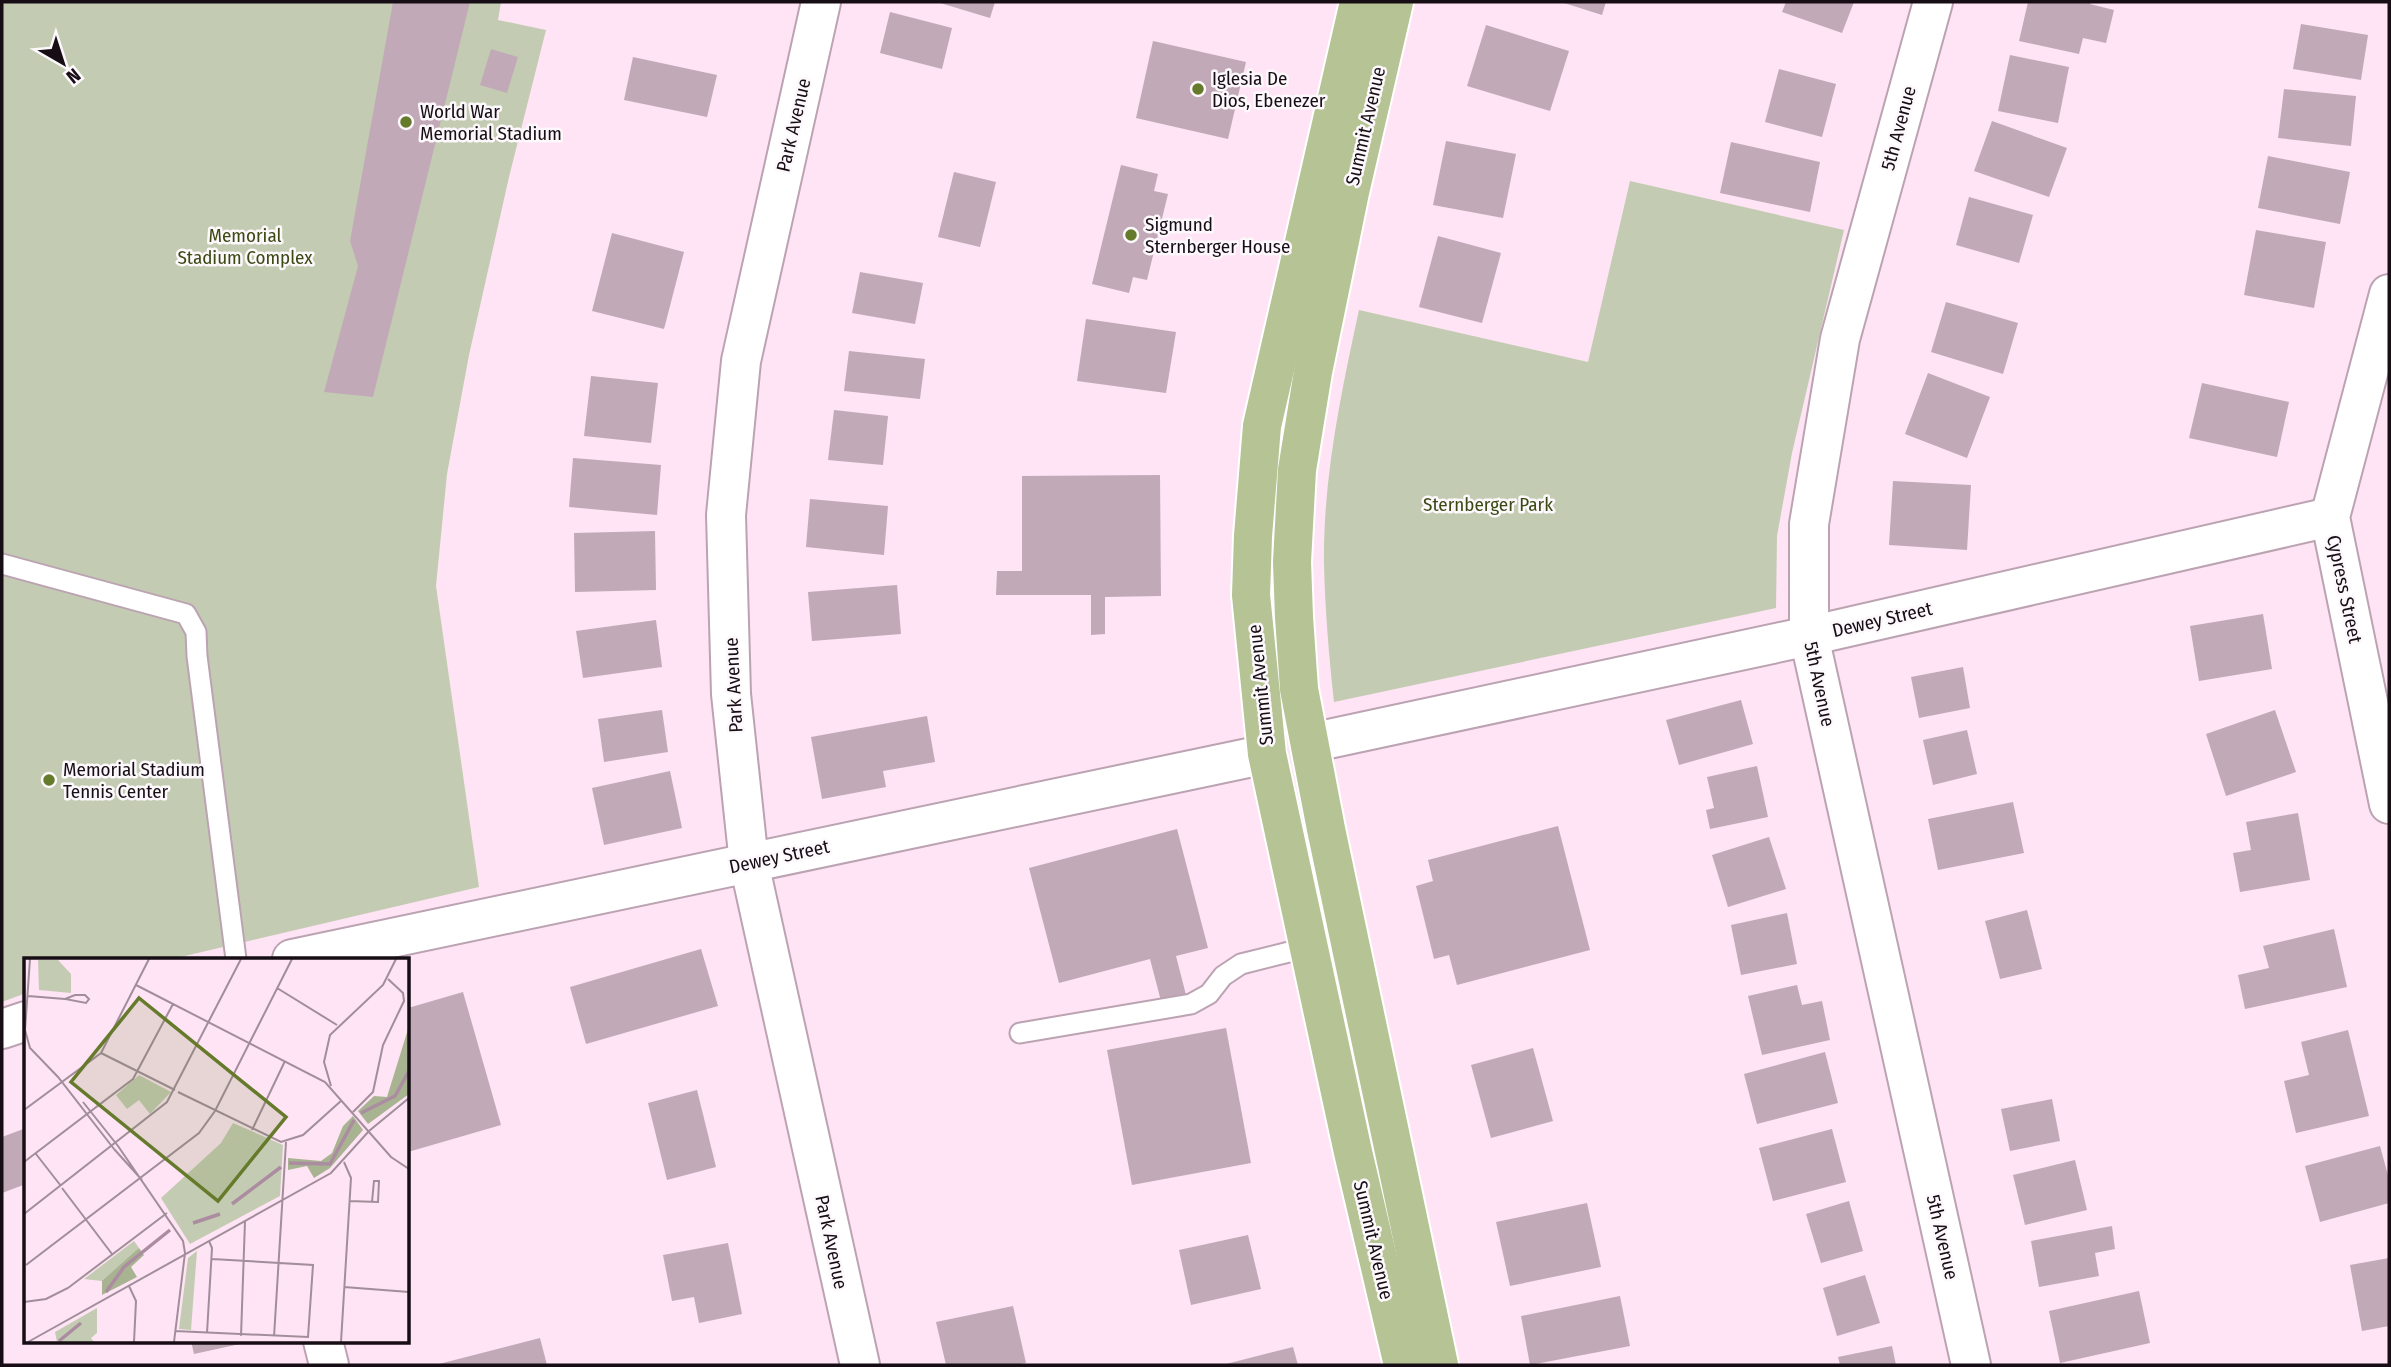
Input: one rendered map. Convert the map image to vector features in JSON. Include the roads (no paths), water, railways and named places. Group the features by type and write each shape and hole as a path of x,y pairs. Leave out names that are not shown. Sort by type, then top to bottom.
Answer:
{"main road":[{"name":"Summit Avenue","path":"1359,2 1262,426 1251,595 1267,754 1353,1152 1403,1365"},
{"name":"Summit Avenue","path":"1394,2 1350,192 1313,372 1297,470 1292,562 1299,689 1328,842 1439,1365"}],"street":[{"name":"Park Avenue","path":"821,2 741,361 726,515 731,694 749,863 860,1365"},
{"name":"5th Avenue","path":"1933,2 1840,339 1810,524 1809,636 1971,1365"},
{"name":"Cypress Street","path":"2389,294 2330,517 2389,804"},
{"name":"Dewey Street","path":"1310,743 1809,636 2330,517"},
{"name":"Dewey Street","path":"297,958 1267,754"},
{"path":"2,1029 24,1022"},
{"path":"323,1342 329,1365"}],"lane":[{"path":"2,564 186,614 197,632 197,656 236,958"},
{"path":"1020,1033 1191,1004 1209,994 1223,976 1241,964 1309,947"}],"place":[{"name":"Iglesia De Dios, Ebenezer","path":"1198,89"},
{"name":"World War Memorial Stadium","path":"406,122"},
{"name":"Sigmund Sternberger House","path":"1131,235"},
{"name":"Memorial Stadium Tennis Center","path":"49,780"}],"park label":[{"name":"Memorial Stadium Complex","path":"245,246"},
{"name":"Sternberger Park","path":"1488,504"}]}
